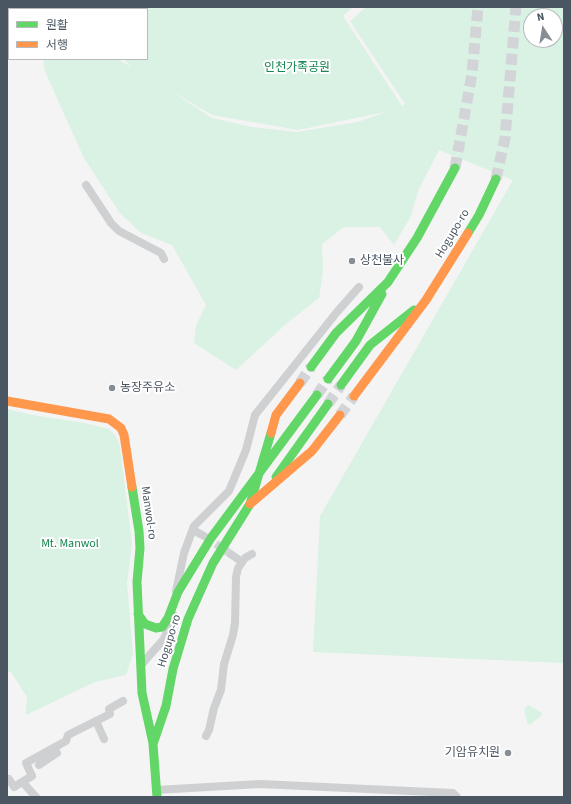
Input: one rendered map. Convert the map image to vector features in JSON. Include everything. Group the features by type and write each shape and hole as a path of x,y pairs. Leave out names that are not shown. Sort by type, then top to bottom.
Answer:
{"main road":[{"path":"328,379 356,341 388,282 417,238 455,168"},
{"name":"Hogupo-ro","path":"354,396 426,300 479,215 496,179"},
{"path":"311,367 336,333 388,282"},
{"name":"Hogupo-ro","path":"341,385 370,345 426,300"},
{"name":"Hogupo-ro","path":"157,794 153,744 166,706 173,669 188,619 213,563 250,504 276,415 300,383"},
{"name":"Hogupo-ro","path":"258,476 317,394"},
{"name":"Manwol-ro","path":"7,401 109,419 121,428 124,435 139,531 140,548 137,582 142,693 153,744"},
{"name":"Hogupo-ro","path":"266,490 328,404"},
{"name":"Hogupo-ro","path":"250,504 312,451 340,414"},
{"path":"138,614 145,624 156,628 162,627 168,618 175,598 211,538 258,476"}],"street":[{"path":"86,185 111,223 119,231 161,253 164,259"},
{"path":"141,665 163,640 169,628 174,610 184,553 194,526 229,491 246,450 256,415 336,312 359,287"},
{"path":"193,530 204,536"},
{"path":"206,736 221,690 224,664 234,635 236,577 238,568 245,558 252,554"},
{"path":"232,555 242,562"},
{"path":"7,780 9,779 14,787 32,776 26,763 66,742 68,734 110,714 109,709 123,701"},
{"path":"96,721 104,739"},
{"path":"39,765 57,754 54,748"},
{"path":"157,794 260,784 453,793 457,797"},
{"path":"26,786 36,797"}],"green space":[{"path":"21,7 74,8 22,8"},
{"name":"인천가족공원","path":"75,7 353,7 343,16 402,106 405,104 350,21 366,7 564,7 564,663 313,652 320,516 513,180 439,150 418,191 411,216 394,245 380,227 344,227 322,244 323,272 319,298 286,324 236,370 194,343 196,325 206,305 172,245 141,233 119,212 84,158 45,71 43,60 120,60 131,67 125,60 148,60 148,8","holes":["168,89 212,115 298,130 385,112 358,122 297,132 252,127 212,118"]},
{"name":"Mt. Manwol","path":"7,409 32,415 85,423 109,429 115,435 120,447 132,544 127,583 133,654 126,675 95,682 26,715 27,697 11,672 7,672"},
{"path":"528,705 542,713 542,715 530,725 527,723 524,709"}],"tunnel":[{"path":"455,168 472,74 478,7"},
{"path":"496,179 505,138 516,7"},
{"path":"300,383 311,367"},
{"path":"317,395 328,379"},
{"path":"328,404 341,385"},
{"path":"340,415 354,396"},
{"path":"206,537 232,555"}],"traffic: fast":[{"path":"311,367 336,333 388,282 417,238 455,168"},
{"path":"468,233 479,215 496,179"},
{"path":"328,379 356,341 382,294"},
{"path":"341,385 370,345 414,310"},
{"path":"138,614 145,624 156,628 162,627 168,618 178,592 211,538 317,395"},
{"path":"276,477 328,404"},
{"path":"157,797 153,744 166,706 173,669 188,619 213,563 250,504 271,433"},
{"path":"132,487 139,531 140,548 137,582 142,693 153,743"}],"traffic: slow":[{"path":"354,396 426,300 468,233"},
{"path":"271,433 276,415 300,383"},
{"path":"7,401 109,419 121,428 124,435 132,487"},
{"path":"250,504 312,451 340,415"}],"place":[{"name":"상천불사","path":"352,261"},
{"name":"농장주유소","path":"112,388"},
{"name":"기암유치원","path":"508,753"}]}
